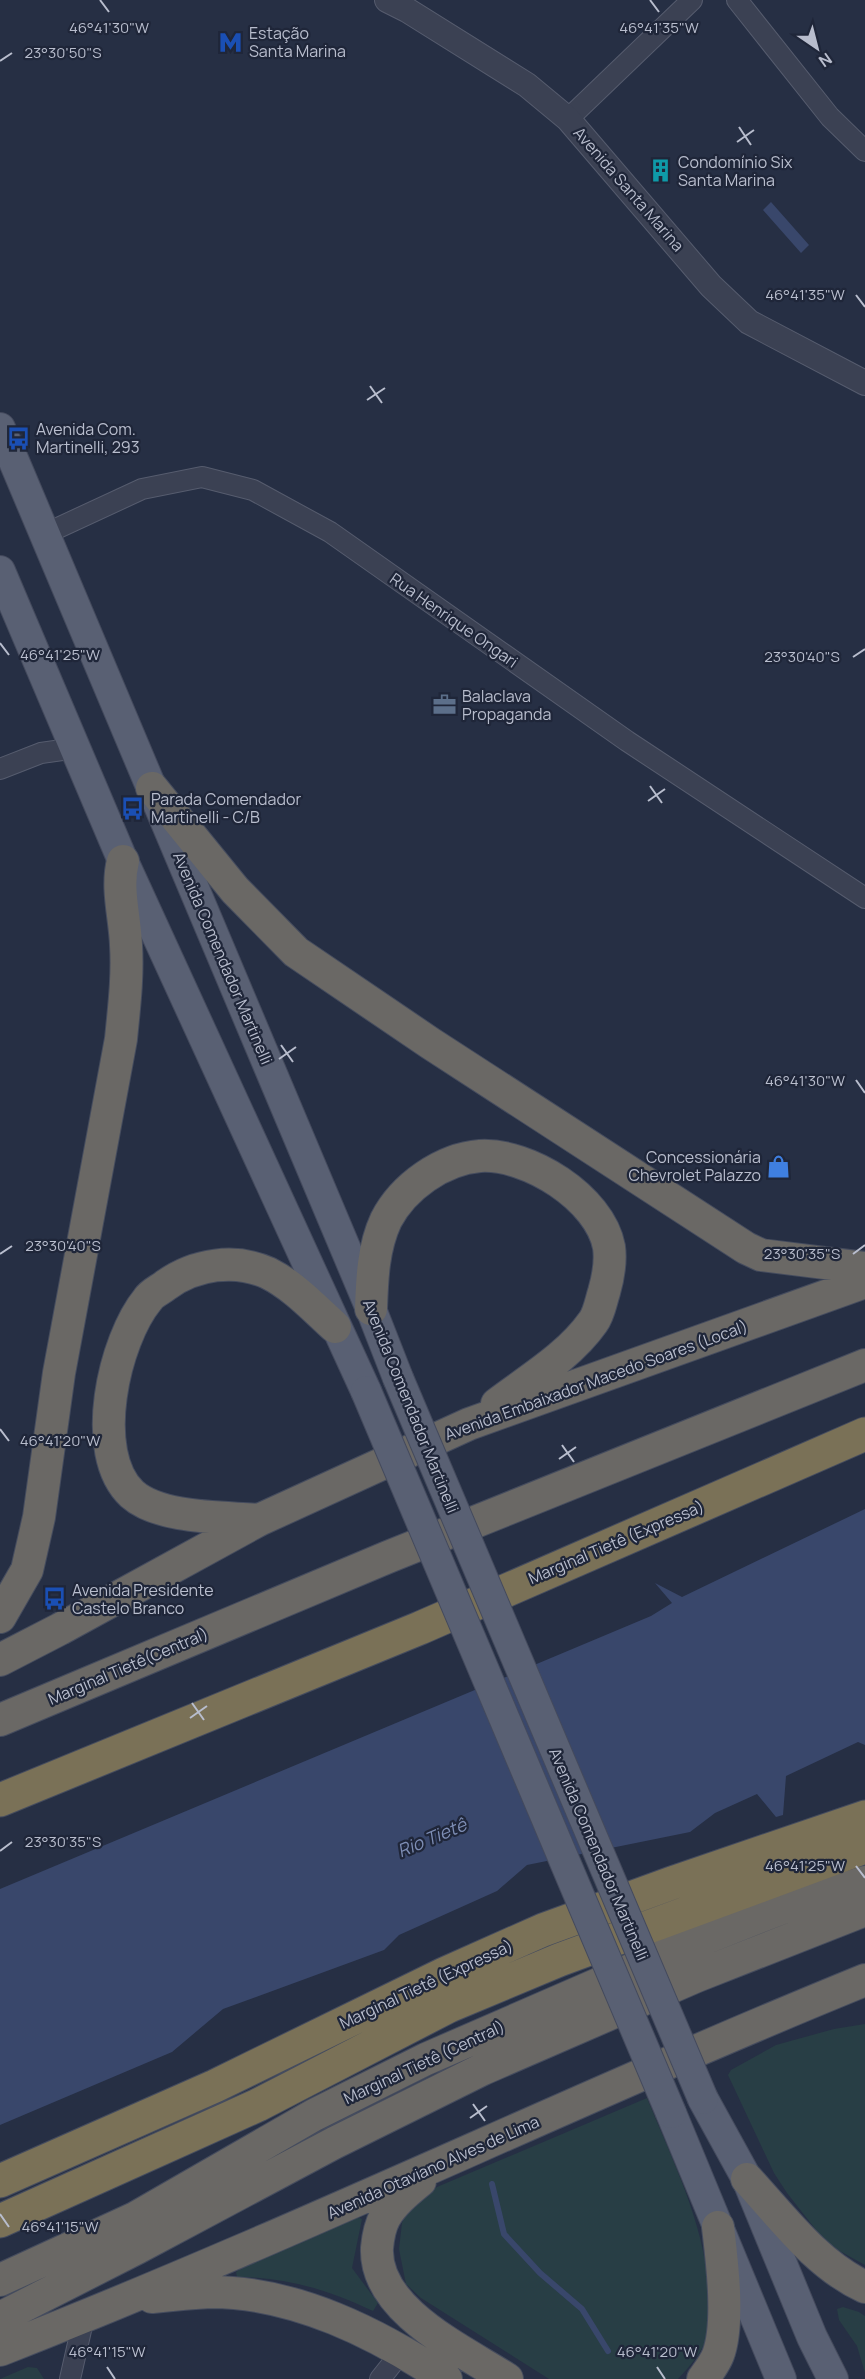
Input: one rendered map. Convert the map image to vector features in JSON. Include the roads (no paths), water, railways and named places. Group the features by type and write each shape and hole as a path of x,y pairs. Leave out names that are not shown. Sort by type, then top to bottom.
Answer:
{"highway":[{"path":"152,788 235,890 296,952 746,1248 761,1255 865,1268"},
{"path":"0,1617 27,1570 39,1517 59,1373 121,1039 126,980 126,945 119,878 123,861"},
{"path":"371,1309 373,1270 378,1245 387,1220 404,1196 420,1180 444,1166 480,1156 512,1159 542,1172 563,1185 582,1202 601,1226 609,1247 608,1278 594,1321 558,1359 468,1425"},
{"path":"259,1520 183,1515 173,1512 133,1494 117,1473 110,1444 110,1407 119,1358 133,1319 149,1297 177,1277 210,1265 244,1265 268,1273 291,1286 335,1327"},
{"name":"Avenida Embaixador Macedo Soares (Local)","path":"0,1660 259,1520 468,1425 865,1282"},
{"name":"Marginal Tietê(Central)","path":"0,1720 388,1557 865,1365"},
{"name":"Marginal Tietê (Expressa)","path":"0,1800 420,1628 865,1434"},
{"path":"0,1776 27,1766 110,1756"},
{"name":"Marginal Tietê (Expressa)","path":"0,2181 215,2086 434,1979 543,1930 865,1817"},
{"path":"0,2221 258,2104 449,2007 559,1960 865,1847"},
{"name":"Marginal Tietê (Central)","path":"0,2280 135,2218 314,2115 426,2059 699,1941 782,1908 865,1882"},
{"path":"0,2318 334,2143 483,2069 697,1976 865,1910"},
{"name":"Avenida Otaviano Alves de Lima","path":"0,2350 127,2299 440,2165 731,2035 865,1980"},
{"path":"731,2035 812,2010 865,2001"},
{"path":"440,2165 394,2204 384,2218 377,2257 381,2274 402,2308 423,2326 507,2379"},
{"path":"747,2179 814,2252 853,2282 865,2287"},
{"path":"0,2237 14,2230 46,2201"},
{"path":"703,2379 718,2355 722,2334 724,2301 718,2227"},
{"path":"127,2299 212,2292 252,2296 287,2303 328,2316 403,2350 446,2379"}],"main road":[{"name":"Avenida Comendador Martinelli","path":"0,428 703,2099 747,2179 812,2337 833,2379"},
{"name":"Avenida Comendador Martinelli","path":"0,570 123,861 366,1391 781,2379"}],"street":[{"name":"Avenida Santa Marina","path":"387,0 407,10 527,85 568,118 711,286 749,322 865,383"},
{"path":"568,118 692,0"},
{"path":"737,0 831,117 865,151"},
{"name":"Rua Henrique Ongari","path":"45,534 142,489 202,477 253,490 330,532 627,741 865,898"},
{"path":"0,769 41,753 76,748"},
{"path":"70,2379 84,2317"},
{"path":"380,2379 403,2350"}],"water":[{"path":"771,202 809,245 801,253 763,210"},
{"name":"Rio Tietê","path":"865,1509 865,1745 858,1742 786,1776 783,1815 776,1817 757,1794 715,1813 690,1832 527,1865 497,1891 399,1935 384,1950 223,2009 172,2052 0,2125 0,1889 651,1616 672,1603 655,1583 682,1597"}],"waterway":[{"path":"492,2184 504,2234 540,2273 582,2309 608,2351"}],"place":[{"name":"Estação Santa Marina","path":"231,42"},
{"name":"Condomínio Six Santa Marina","path":"660,171"},
{"name":"Avenida Com. Martinelli, 293","path":"18,438"},
{"name":"Balaclava Propaganda","path":"444,705"},
{"name":"Parada Comendador Martinelli - C/B","path":"133,808"},
{"name":"Concessionária Chevrolet Palazzo","path":"779,1166"},
{"name":"Avenida Presidente Castelo Branco","path":"54,1599"}]}
